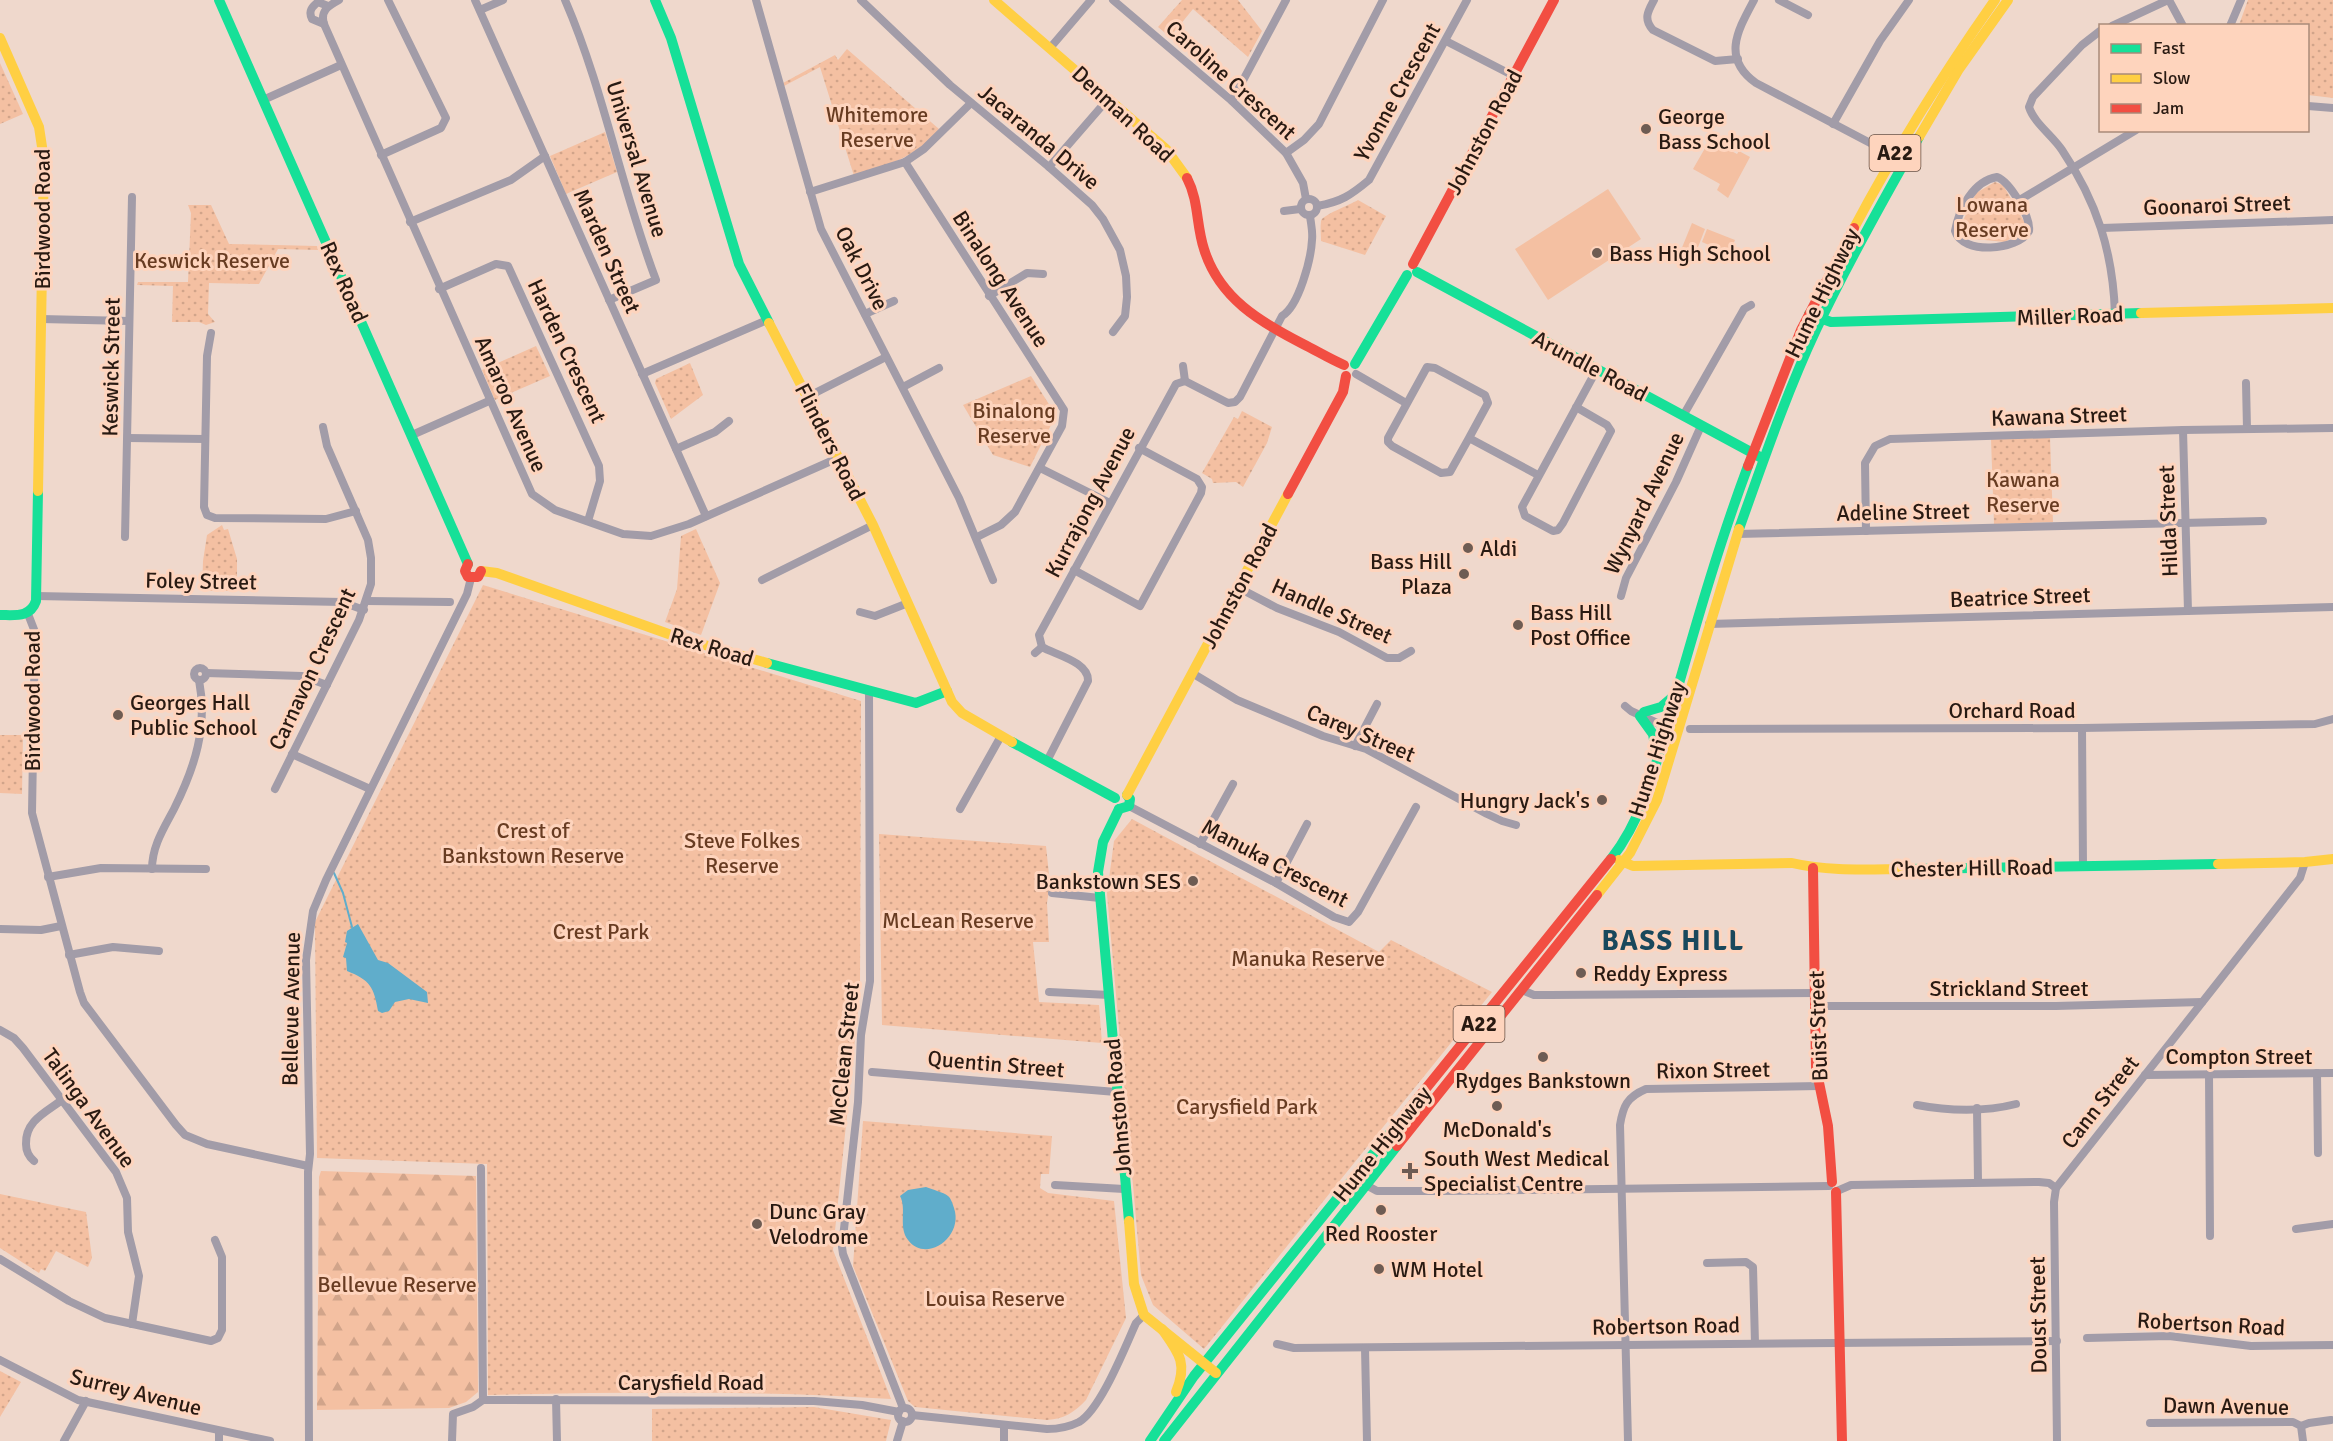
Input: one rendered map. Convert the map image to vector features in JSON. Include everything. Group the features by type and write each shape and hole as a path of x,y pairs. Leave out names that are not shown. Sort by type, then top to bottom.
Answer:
{"main road":[{"name":"Rex Road","path":"219,0 468,564"},
{"name":"Flinders Road","path":"655,0 671,38 739,264 873,525 952,702 962,713 1000,736 1122,802"},
{"name":"Denman Road","path":"994,0 1166,149 1181,168 1196,201 1202,243 1216,278 1230,297 1244,311 1350,370"},
{"name":"Johnston Road","path":"1144,1315 1134,1284 1125,1189 1100,898 1098,864 1100,849 1122,802 1343,392 1350,370 1412,270 1554,0"},
{"name":"Hume Highway","path":"1164,1441 1522,990 1618,860 1657,800 1683,728 1709,624 1737,534 1779,382 1809,314 1893,155 1943,74 1995,0"},
{"name":"Hume Highway","path":"1150,1441 1164,1418 1205,1364 1618,860 1641,806 1657,757 1724,531 1821,319 1893,182 1959,69 2008,0"},
{"name":"Birdwood Road","path":"0,38 36,118 44,160 36,596 34,609 28,614"},
{"name":"Arundle Road","path":"1412,270 1759,456"},
{"name":"Miller Road","path":"1809,314 1831,322 2333,308"},
{"path":"476,563 481,571 478,577 471,578 465,571 468,564 476,563"},
{"name":"Rex Road","path":"481,571 497,573 677,637 869,692 916,703 947,691"},
{"path":"0,615 28,614"},
{"path":"1657,757 1653,734 1642,714 1661,707 1675,695"},
{"name":"Chester Hill Road","path":"1618,860 1633,866 1792,863 1813,868 1841,870 2083,867 2305,862 2333,859"},
{"name":"Buist Street","path":"1813,868 1815,1051 1819,1086 1828,1126 1834,1188 1842,1441"},
{"path":"1144,1315 1216,1373"},
{"path":"1162,1329 1181,1359 1184,1372 1164,1418"}],"street":[{"name":"Amaroo Avenue","path":"339,0 328,6 318,2 312,7 310,15 312,19 324,24 439,289 532,494 555,510 623,534 644,537 671,531 838,458"},
{"path":"381,155 441,128 446,118 388,0"},
{"name":"Marden Street","path":"476,0 706,516"},
{"path":"480,10 503,0"},
{"name":"Universal Avenue","path":"565,0 583,42 643,245 657,280 609,300"},
{"name":"Oak Drive","path":"756,0 821,229 977,537 993,580"},
{"name":"Jacaranda Drive","path":"861,0 971,103 1092,205 1113,234 1120,250 1126,276 1127,304 1123,320 1113,332"},
{"path":"1050,48 1091,0"},
{"name":"Caroline Crescent","path":"1113,0 1232,101 1286,153 1304,183 1306,199"},
{"path":"1232,101 1286,0"},
{"path":"1286,153 1304,140 1319,124 1383,0"},
{"name":"Yvonne Crescent","path":"1317,206 1336,203 1354,193 1369,180 1467,0"},
{"path":"1654,0 1647,16 1653,30 1715,61 1738,59"},
{"path":"1754,0 1737,31 1735,48 1746,74 1756,83 1893,155"},
{"path":"1779,0 1808,15"},
{"path":"1833,124 1880,41 1909,0"},
{"path":"2116,24 2169,0 2182,24"},
{"path":"2231,24 2241,0"},
{"path":"324,24 322,15 328,6"},
{"path":"2099,32 2082,45 2033,97 2029,106 2034,116 2062,150 2084,185 2102,228 2111,268 2115,314"},
{"path":"1446,41 1514,76"},
{"path":"263,100 342,65"},
{"path":"1048,167 1108,99"},
{"path":"810,192 905,162 924,149 971,103"},
{"path":"2309,106 2333,108"},
{"path":"2018,201 2133,132"},
{"path":"410,222 511,180 545,156"},
{"name":"Binalong Avenue","path":"905,162 989,296 1068,415 1040,468 1010,517 1001,525 977,537"},
{"path":"1992,178 2002,179 2018,201 2030,223 2029,231 2023,238 2008,246 1977,246 1965,243 1957,236 1956,225 1972,192 1980,184 1992,178"},
{"name":"Keswick Street","path":"125,537 132,197"},
{"path":"1306,199 1314,200 1317,206 1315,213 1310,216 1303,214 1300,208 1306,199"},
{"path":"1284,211 1300,208"},
{"path":"1183,366 1185,381 1226,402 1235,402 1280,332 1282,316 1301,287 1312,241 1310,216"},
{"name":"Goonaroi Street","path":"2102,228 2333,220"},
{"name":"Harden Crescent","path":"439,289 496,264 508,266 599,466 600,481 588,521"},
{"path":"989,296 1027,273 1043,274"},
{"path":"865,314 894,301"},
{"path":"1683,416 1744,309 1751,305"},
{"path":"41,319 129,321"},
{"path":"642,374 767,320"},
{"path":"211,333 207,356 205,439 204,507 208,521 326,519 356,511"},
{"path":"807,397 886,357"},
{"path":"1431,366 1485,394 1488,403 1469,438 1450,472 1447,473 1441,473 1388,442 1424,370 1431,366"},
{"path":"903,387 939,368"},
{"path":"1576,407 1607,425 1611,431 1558,530 1553,531 1523,512 1522,507 1538,475 1597,369"},
{"path":"1350,370 1406,403"},
{"name":"Kurrajong Avenue","path":"1042,647 1039,635 1139,448 1176,384 1185,381"},
{"path":"2246,383 2247,429"},
{"path":"412,435 489,401"},
{"path":"676,449 715,432 729,421"},
{"name":"Wynyard Avenue","path":"1621,596 1626,578 1676,482 1701,426"},
{"name":"Carnavon Crescent","path":"275,789 365,606 371,584 368,540 327,446 323,427"},
{"name":"Kawana Street","path":"1866,531 1865,463 1875,446 1890,439 2183,430 2333,429"},
{"name":"Hilda Street","path":"2183,430 2188,610"},
{"path":"128,438 205,439"},
{"path":"1469,438 1538,475"},
{"path":"1074,570 1140,606 1202,487 1197,479 1139,448"},
{"path":"1040,468 1110,503"},
{"name":"Adeline Street","path":"1724,531 1737,534 2263,521"},
{"path":"762,580 873,525"},
{"name":"Bellevue Avenue","path":"309,1441 306,960 310,922 326,879 467,594 471,578"},
{"name":"Handle Street","path":"1239,588 1277,608 1339,632 1387,658 1399,658 1411,651"},
{"name":"Foley Street","path":"36,596 336,602 365,606 450,602"},
{"path":"860,612 875,616 908,603"},
{"name":"Beatrice Street","path":"1709,624 2333,607"},
{"name":"Birdwood Road","path":"28,614 35,632 32,813 61,926 84,1003 185,1135 207,1144 308,1166"},
{"path":"1035,653 1042,647 1091,670 1088,681 1047,761"},
{"path":"152,868 153,850 187,783 197,757 201,704 199,680 194,675 196,669 203,669 206,674 302,676 327,685"},
{"name":"Carey Street","path":"1192,673 1237,700 1323,736 1355,746 1487,814 1516,825"},
{"name":"McClean Street","path":"869,692 870,981 861,1035 858,1102 842,1247 901,1410"},
{"path":"1355,746 1377,704"},
{"name":"Orchard Road","path":"1642,714 1683,728 2082,728 2316,724 2333,719"},
{"path":"2082,728 2083,867"},
{"path":"960,809 1000,736"},
{"path":"292,754 370,789"},
{"path":"1200,844 1233,784"},
{"name":"Manuka Crescent","path":"1122,802 1345,922 1352,921 1416,807"},
{"path":"1276,884 1307,824"},
{"name":"Cann Street","path":"2056,1188 2300,878 2305,862"},
{"path":"48,877 88,869 206,869"},
{"path":"1052,893 1100,898"},
{"path":"0,929 41,930 61,926"},
{"path":"69,955 113,947 159,951"},
{"path":"1522,990 1534,995 1816,993"},
{"path":"1049,992 1109,995"},
{"name":"Strickland Street","path":"1816,1006 2056,1006 2202,1002"},
{"name":"Talinga Avenue","path":"0,1030 18,1042 116,1172 125,1190 128,1203 128,1232 139,1276 132,1324"},
{"name":"Quentin Street","path":"872,1072 1116,1092"},
{"path":"2317,1073 2318,1153"},
{"name":"Compton Street","path":"2145,1075 2333,1073"},
{"path":"2209,1074 2210,1236"},
{"name":"Rixon Street","path":"1628,1441 1620,1125 1623,1107 1632,1095 1646,1089 1819,1086"},
{"path":"34,1161 26,1149 27,1131 34,1120 62,1100"},
{"path":"1917,1105 1932,1108 2001,1108 2016,1104"},
{"path":"1977,1108 1978,1182"},
{"path":"452,1441 453,1414 473,1407 483,1400 481,1168"},
{"path":"1366,1185 1374,1190 1384,1191 1623,1187 1834,1188 1851,1185 1978,1182 2038,1182 2049,1183 2056,1188"},
{"path":"1055,1185 1125,1189"},
{"name":"Doust Street","path":"2056,1188 2054,1202 2057,1441"},
{"path":"2296,1229 2333,1224"},
{"path":"0,1259 74,1304 105,1318 208,1341 220,1336 222,1330 222,1263 221,1252 215,1240"},
{"path":"1707,1263 1746,1262 1752,1264 1755,1343"},
{"path":"912,1415 1004,1426 1060,1428 1079,1422 1086,1417 1100,1396 1136,1323 1144,1315"},
{"name":"Robertson Road","path":"2086,1338 2169,1336 2251,1346 2333,1345"},
{"name":"Robertson Road","path":"1277,1344 1294,1348 1365,1348 1839,1341 2057,1341"},
{"path":"1365,1348 1367,1441"},
{"name":"Surrey Avenue","path":"0,1360 64,1394 87,1401 270,1441"},
{"path":"556,1399 556,1441"},
{"name":"Carysfield Road","path":"483,1400 814,1401 901,1410"},
{"path":"64,1441 87,1401"},
{"path":"909,1409 912,1415 910,1420 903,1421 898,1418 901,1410 909,1409"},
{"name":"Dawn Avenue","path":"2150,1423 2293,1422 2301,1426 2331,1420"},
{"path":"897,1441 903,1421"},
{"path":"1004,1426 1004,1441"},
{"name":"Dawn Avenue","path":"2301,1426 2303,1441"},
{"path":"219,1431 219,1441"}],"green space":[{"path":"1182,0 1238,0 1262,31 1248,57 1193,9 1170,37 1158,27"},
{"path":"2248,0 2333,0 2333,98 2309,95 2309,24 2239,24"},
{"name":"Whitemore Reserve","path":"847,49 939,129 931,139 911,154 854,176 820,67 784,86 783,83 835,55 838,60"},
{"path":"0,63 23,114 0,124"},
{"path":"605,132 617,172 566,194 550,156"},
{"path":"1708,143 1716,147 1718,144 1737,154 1739,151 1750,157 1728,198 1717,190 1720,184 1693,169"},
{"name":"Lowana Reserve","path":"1995,182 2003,185 2025,223 2026,229 2005,242 1964,238 1960,227 1976,193"},
{"path":"1608,189 1641,239 1548,300 1515,249"},
{"path":"1358,200 1386,216 1365,255 1321,241 1321,221 1331,213"},
{"name":"Keswick Reserve","path":"188,205 211,205 229,244 317,246 318,250 278,249 259,284 209,283 208,314 215,322 206,325 199,322 172,322 173,286 137,285 138,282 188,282 191,213"},
{"path":"1692,223 1705,229 1695,255 1681,250"},
{"path":"1707,229 1735,240 1729,254 1702,242"},
{"path":"536,346 550,376 495,400 482,370"},
{"path":"690,363 703,395 671,419 655,383 656,379"},
{"name":"Binalong Reserve","path":"1031,376 1052,409 1054,419 1030,467 993,455 963,405"},
{"path":"1242,411 1272,427 1267,443 1243,487 1236,482 1213,483 1212,479 1202,473 1234,417 1238,419"},
{"name":"Kawana Reserve","path":"2050,437 2053,522 1994,524 1991,439"},
{"path":"222,525 224,530 228,529 237,559 237,591 202,591 207,535"},
{"path":"696,529 720,583 701,635 665,622 677,589 681,536"},
{"name":"Crest Park","path":"483,585 861,701 860,990 833,1250 891,1399 739,1393 488,1395 487,1164 317,1158 315,922"},
{"path":"0,735 23,735 22,794 0,793"},
{"name":"Carysfield Park","path":"1132,819 1379,952 1391,940 1492,992 1204,1349 1153,1305 1141,1275 1107,894 1114,841"},
{"name":"McLean Reserve","path":"879,834 1046,846 1050,884 1047,903 1049,942 1033,942 1039,1002 1099,1005 1102,1043 882,1025"},
{"name":"Louisa Reserve","path":"863,1121 1052,1136 1049,1174 1041,1174 1040,1188 1048,1193 1114,1201 1126,1318 1086,1400 1073,1411 1059,1418 1047,1420 915,1407 908,1401 853,1266"},
{"name":"Bellevue Reserve","path":"321,1171 476,1176 478,1392 466,1402 449,1408 317,1410 319,1177"},
{"path":"0,1194 86,1212 92,1258 88,1267 56,1251 45,1271 41,1269 39,1273 0,1248"},
{"path":"0,1371 21,1382 0,1417"},
{"path":"814,1407 891,1420 886,1441 652,1441 652,1409"}],"water":[{"path":"358,924 378,960 388,963 427,992 428,1003 409,999 395,1002 389,1011 382,1013 378,1011 370,985 347,971 346,958 343,957 347,943 345,942 347,931"},
{"path":"926,1187 949,1197 956,1219 954,1229 942,1244 924,1249 916,1247 905,1235 900,1196 908,1190"}],"waterway":[{"path":"334,873 343,893 352,927"}],"traffic: fast":[{"path":"219,0 468,564"},
{"path":"655,0 671,38 739,264 769,323"},
{"path":"1739,529 1785,403 1816,330 1879,208 1919,137"},
{"path":"1417,272 1760,457"},
{"path":"1355,364 1407,275"},
{"path":"1809,314 1831,322 2141,313"},
{"path":"1611,859 1624,841 1651,780 1710,579 1748,466"},
{"path":"0,615 26,613 36,601 38,491"},
{"path":"767,663 916,703 947,691"},
{"path":"1644,712 1661,707 1675,695"},
{"path":"1640,716 1653,734 1656,752"},
{"path":"1012,742 1115,798"},
{"path":"1119,809 1129,806 1130,799 1127,795"},
{"path":"1119,809 1103,842 1098,872 1129,1221"},
{"path":"1910,869 2218,864"},
{"path":"1150,1441 1194,1376 1394,1128"},
{"path":"1164,1441 1397,1146"}],"traffic: slow":[{"path":"994,0 1166,149 1187,178"},
{"path":"1854,228 1921,112 1995,0"},
{"path":"1919,137 1959,69 2008,0"},
{"path":"0,38 39,127 44,160 38,491"},
{"path":"2141,313 2333,308"},
{"path":"769,323 873,525 952,702 962,713 1012,742"},
{"path":"1127,795 1288,494"},
{"path":"1597,895 1630,853 1657,800 1739,529"},
{"path":"481,571 497,573 677,637 767,663"},
{"path":"2218,864 2333,859"},
{"path":"1619,860 1633,866 1792,863 1836,869 1910,869"},
{"path":"1129,1221 1134,1284 1144,1315 1216,1373"},
{"path":"1162,1329 1180,1359 1180,1382 1176,1392"}],"traffic: jam":[{"path":"1413,264 1554,0"},
{"path":"1187,178 1194,195 1204,249 1211,266 1231,295 1243,307 1272,327 1344,365"},
{"path":"1748,466 1801,330 1854,228"},
{"path":"1288,494 1343,392 1346,376"},
{"path":"468,564 465,571 468,577 478,577 481,571"},
{"path":"1394,1128 1611,859"},
{"path":"1813,868 1816,1068 1828,1126 1832,1182"},
{"path":"1397,1146 1597,895"},
{"path":"1836,1192 1842,1441"}],"place":[{"name":"George Bass School","path":"1646,129"},
{"name":"Bass High School","path":"1597,253"},
{"name":"Aldi","path":"1468,548"},
{"name":"Bass Hill Plaza","path":"1464,574"},
{"name":"Bass Hill Post Office","path":"1518,625"},
{"name":"Georges Hall Public School","path":"118,715"},
{"name":"Hungry Jack's","path":"1602,800"},
{"name":"Bankstown SES","path":"1193,881"},
{"name":"Reddy Express","path":"1581,973"},
{"name":"Rydges Bankstown","path":"1543,1057"},
{"name":"McDonald's","path":"1497,1106"},
{"name":"South West Medical Specialist Centre","path":"1410,1171"},
{"name":"Red Rooster","path":"1381,1210"},
{"name":"Dunc Gray Velodrome","path":"757,1224"},
{"name":"WM Hotel","path":"1379,1269"}],"district":[{"name":"BASS HILL","path":"1673,941"}],"park label":[{"name":"Crest of Bankstown Reserve","path":"533,842"},
{"name":"Steve Folkes Reserve","path":"742,852"},
{"name":"Manuka Reserve","path":"1308,958"}]}
